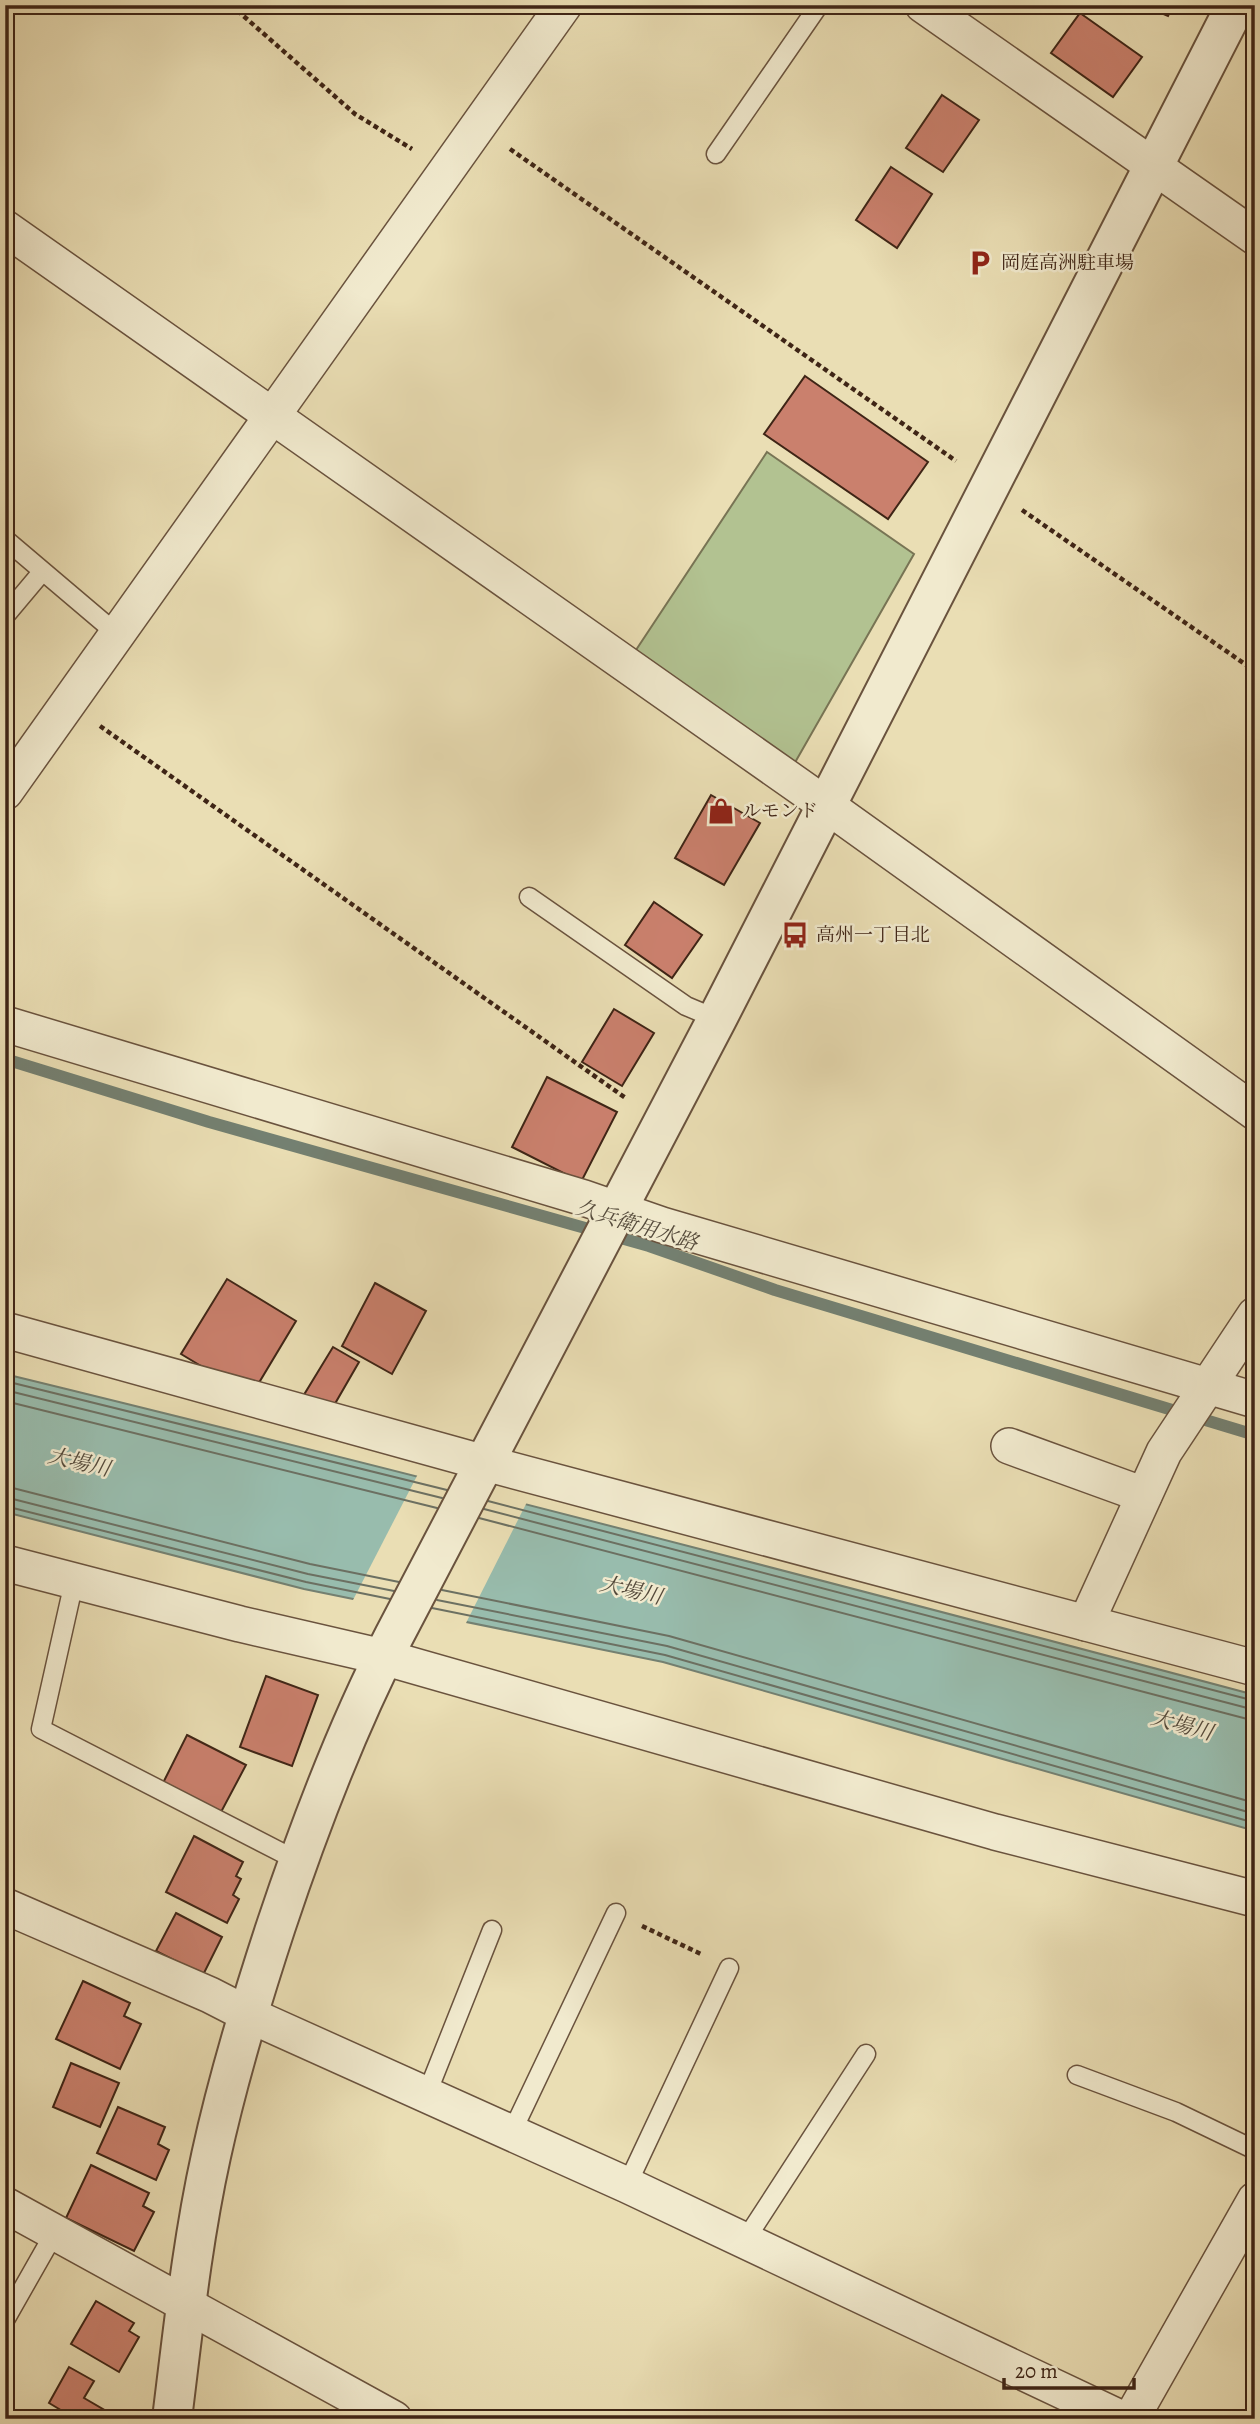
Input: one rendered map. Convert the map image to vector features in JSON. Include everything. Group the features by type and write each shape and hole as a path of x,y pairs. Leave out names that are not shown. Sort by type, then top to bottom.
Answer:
{"street":[{"path":"5,792 564,5"},
{"path":"923,5 1255,237"},
{"path":"172,2419 186,2302 210,2157 247,2014 298,1861 349,1731 389,1646 717,1019 1236,5"},
{"path":"5,228 826,805 1255,1112"},
{"path":"5,1024 617,1208 662,1225 1255,1400"},
{"path":"1086,1623 1164,1452 1255,1315"},
{"path":"5,1330 480,1473 1086,1623 1255,1668"},
{"path":"1009,1446 1144,1495"},
{"path":"5,1563 74,1582 389,1646 995,1832 1255,1899"},
{"path":"5,1906 210,1994 247,2014 426,2096 627,2185 1122,2419"},
{"path":"1132,2419 1255,2200"},
{"path":"5,2204 394,2419"}],"lane":[{"path":"716,154 818,5"},
{"path":"5,539 117,634"},
{"path":"5,615 43,572"},
{"path":"529,898 686,1006 717,1019"},
{"path":"74,1582 41,1729 298,1861"},
{"path":"511,2134 615,1913"},
{"path":"426,2096 492,1930"},
{"path":"627,2185 729,1968"},
{"path":"744,2242 866,2054"},
{"path":"1077,2075 1176,2112 1255,2150"},
{"path":"5,2320 55,2232"}],"path":[{"path":"231,5 355,114 417,152"},
{"path":"477,126 965,467"},
{"path":"1019,507 1255,671"},
{"path":"68,704 631,1102"},
{"path":"615,1913 729,1968"}],"green space":[{"path":"767,452 914,554 793,766 636,650"}],"water":[{"name":"大場川","path":"5,1374 631,1531 1255,1695 1255,1831 663,1662 304,1589 5,1512"}],"pier":[{"path":"419,1472 528,1500 465,1625 352,1602"}],"building":[{"path":"1142,5 1173,5 1168,16"},
{"path":"1080,13 1142,57 1113,97 1051,53"},
{"path":"942,95 979,120 943,172 906,148"},
{"path":"891,167 932,194 897,248 856,220"},
{"path":"805,376 928,462 888,519 764,434"},
{"path":"711,795 760,823 724,885 675,858"},
{"path":"654,902 702,935 672,978 625,945"},
{"path":"614,1009 654,1033 622,1086 582,1062"},
{"path":"547,1077 617,1112 581,1182 512,1147"},
{"path":"227,1279 296,1321 251,1396 181,1354"},
{"path":"375,1283 426,1311 392,1374 342,1346"},
{"path":"333,1347 359,1362 329,1414 302,1398"},
{"path":"266,1676 318,1695 292,1766 240,1747"},
{"path":"187,1735 246,1765 220,1814 162,1785"},
{"path":"194,1836 243,1862 236,1876 241,1879 233,1895 239,1899 227,1923 166,1892"},
{"path":"176,1913 222,1937 203,1975 156,1951"},
{"path":"83,1981 130,2003 124,2016 141,2024 120,2069 56,2039"},
{"path":"71,2063 119,2083 100,2127 53,2107"},
{"path":"118,2107 165,2127 158,2144 169,2150 156,2180 97,2153"},
{"path":"91,2165 149,2193 143,2206 154,2212 134,2251 66,2218"},
{"path":"96,2301 134,2323 129,2331 139,2337 119,2372 71,2344"},
{"path":"69,2367 94,2381 84,2398 113,2415 111,2419 76,2419 49,2403"}],"waterway":[{"name":"久兵衛用水路","path":"5,1059 209,1122 649,1246 775,1290 1255,1435"}],"place":[{"name":"岡庭高洲駐車場","path":"980,263"},
{"name":"ルモンド","path":"721,811"},
{"name":"高州一丁目北","path":"795,935"}]}
